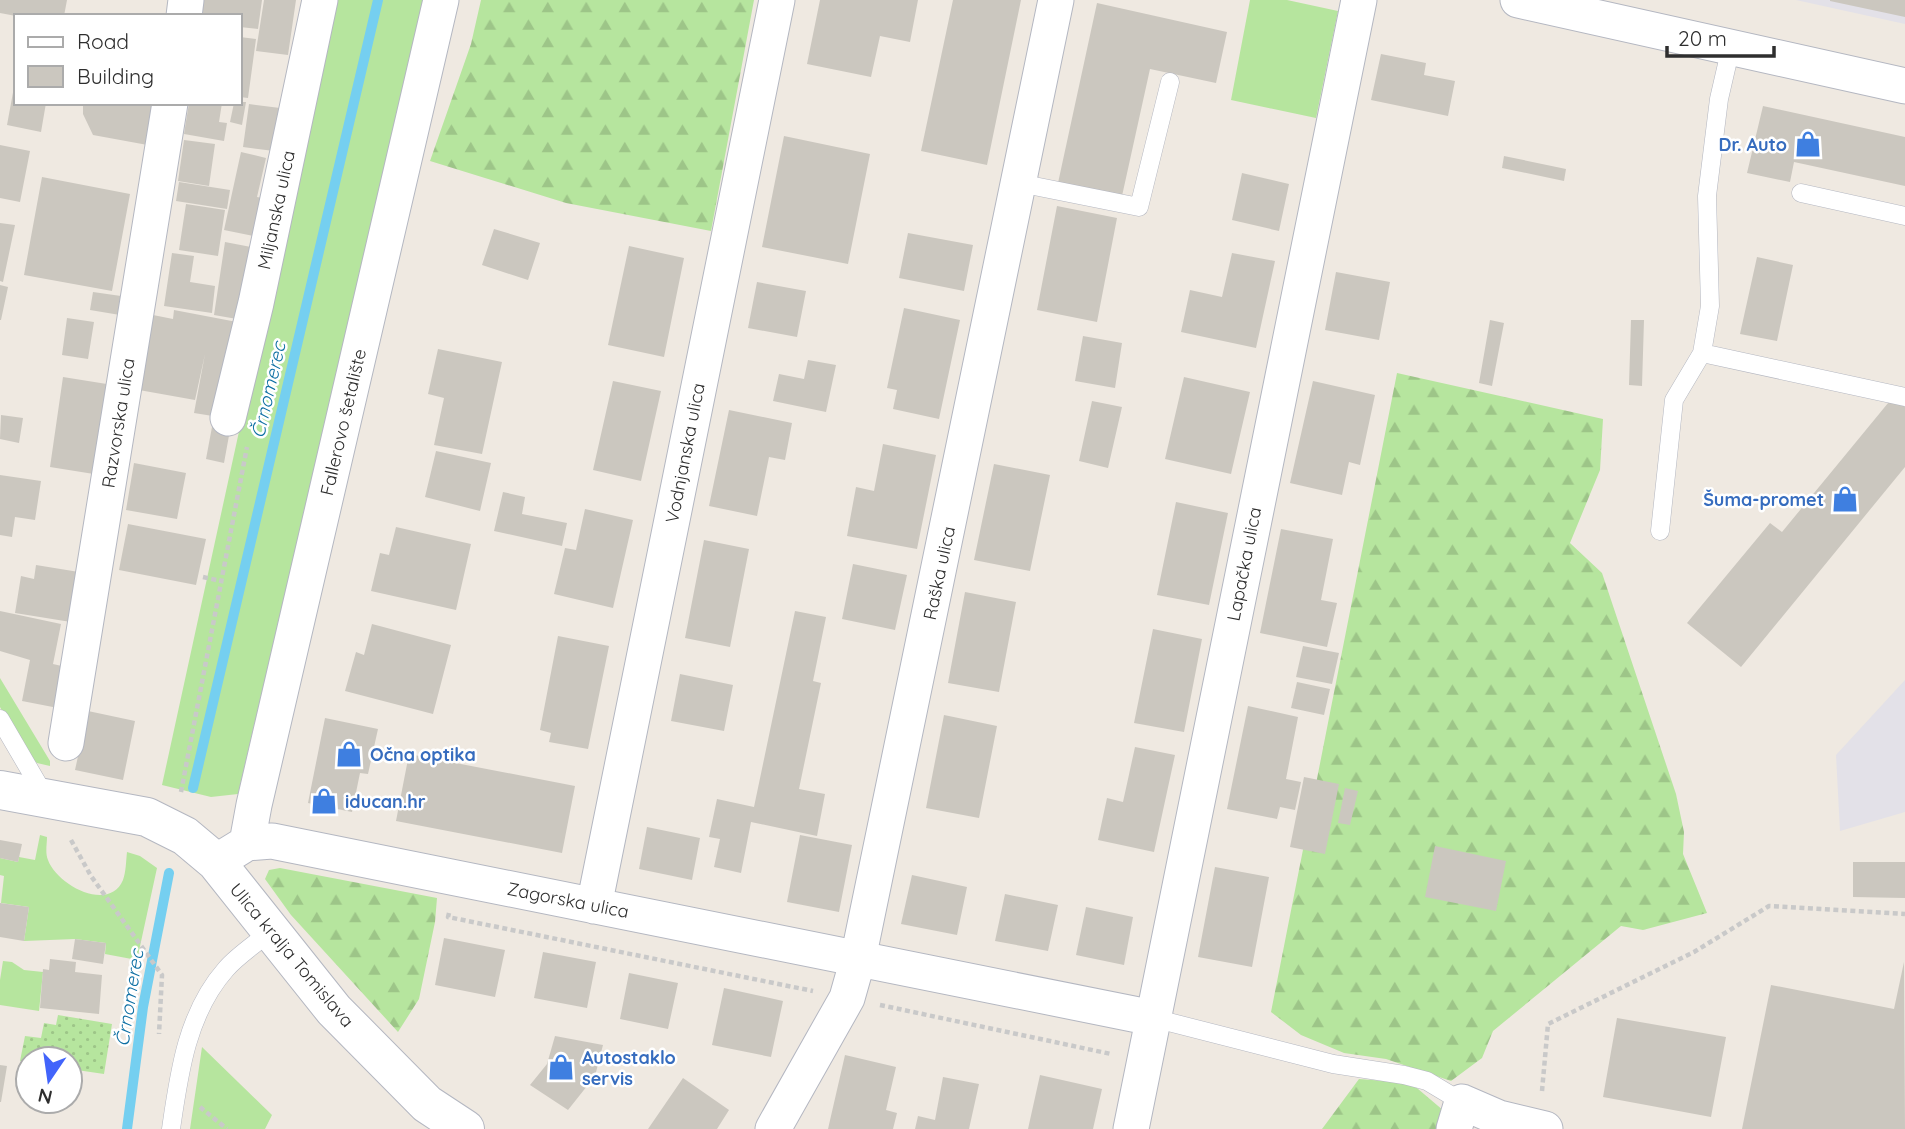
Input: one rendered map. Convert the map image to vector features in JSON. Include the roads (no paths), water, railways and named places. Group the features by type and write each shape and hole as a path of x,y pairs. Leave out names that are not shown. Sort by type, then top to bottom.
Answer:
{"street":[{"name":"Miljanska ulica","path":"228,418 256,303 320,0"},
{"name":"Fallerovo šetalište","path":"232,853 257,792 441,0"},
{"name":"Vodnjanska ulica","path":"594,906 777,0"},
{"name":"Raška ulica","path":"773,1129 847,998 858,959 1056,0"},
{"name":"Lapačka ulica","path":"1131,1129 1359,0"},
{"path":"1518,0 1905,86"},
{"name":"Razvorska ulica","path":"66,743 170,105"},
{"path":"0,790 147,817 185,836 232,853"},
{"name":"Zagorska ulica","path":"232,853 272,841 1153,1018"},
{"name":"Ulica kralja Tomislava","path":"232,853 271,931 334,1010 428,1104 465,1129"},
{"path":"1458,1115 1499,1118 1545,1129"}],"lane":[{"path":"1660,531 1674,400 1702,353 1710,306 1707,196 1719,99 1731,47"},
{"path":"1019,183 1139,207 1170,82"},
{"path":"1801,193 1905,216"},
{"path":"1702,353 1905,397"},
{"path":"0,719 47,799"},
{"path":"171,1129 181,1057 203,1003 226,968 271,931"},
{"path":"1153,1018 1333,1064 1427,1081 1458,1115"}],"waterway":[{"name":"Črnomerec","path":"193,788 378,0"},
{"name":"Črnomerec","path":"127,1129 143,1007 169,873"}],"place":[{"name":"Dr. Auto","path":"1808,144"},
{"name":"Šuma-promet","path":"1845,499"},
{"name":"Očna optika","path":"349,754"},
{"name":"iducan.hr","path":"324,801"},
{"name":"Autostaklo servis","path":"561,1067"}]}
